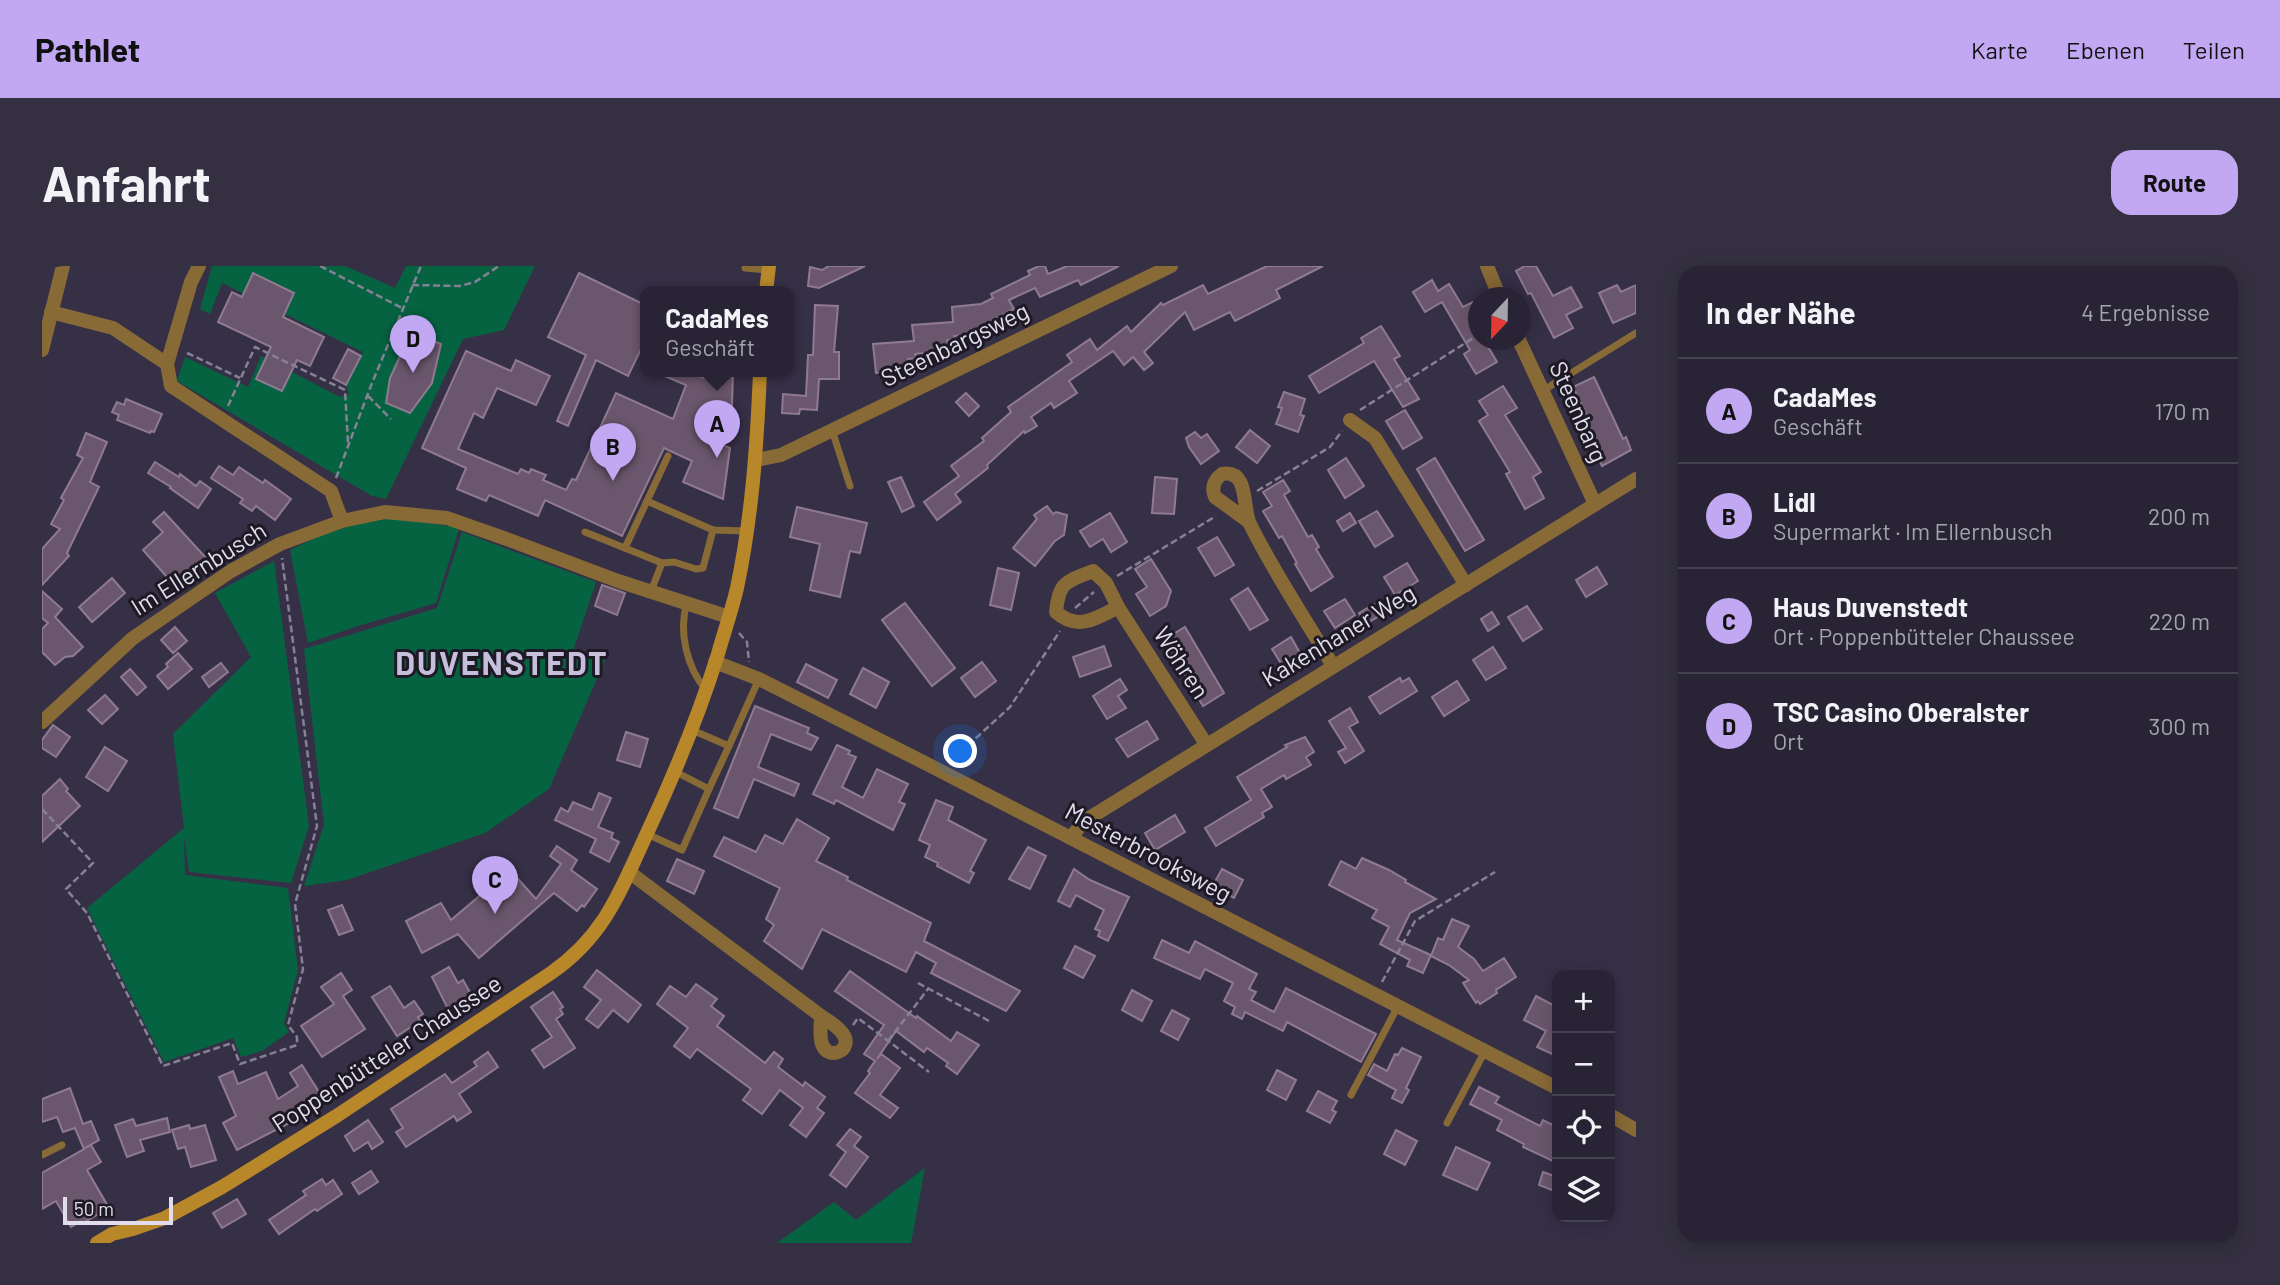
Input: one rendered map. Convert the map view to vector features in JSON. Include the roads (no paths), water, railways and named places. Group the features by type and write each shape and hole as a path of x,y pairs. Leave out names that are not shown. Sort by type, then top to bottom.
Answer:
{"main road":[{"path":"767,286 769,268"},
{"name":"Poppenbütteler Chaussee","path":"97,1243 112,1234 164,1218 222,1187 338,1115 568,961 588,942 604,920 629,872 676,772 715,662 737,588 746,531 756,460 760,377"},
{"path":"120,1243 132,1229"}],"street":[{"path":"42,350 64,266"},
{"path":"189,266 191,282"},
{"path":"200,266 191,282 167,364 171,386 331,491 342,521"},
{"name":"Steenbargsweg","path":"756,460 780,455 1171,266"},
{"path":"1487,266 1496,287"},
{"path":"51,313 113,328 167,364"},
{"name":"Steenbarg","path":"1524,350 1595,504"},
{"path":"1350,420 1376,438 1466,586"},
{"path":"1248,521 1219,501 1214,494 1214,482 1222,474 1238,478 1245,498 1248,521 1333,666"},
{"name":"Kakenhaner Weg","path":"1071,838 1083,822 1636,479"},
{"name":"Im Ellernbusch","path":"42,722 133,638 231,570 280,544 342,521 386,512 447,519 687,603 727,622"},
{"name":"Wöhren","path":"1118,607 1100,617 1080,623 1066,621 1056,612 1058,592 1069,581 1093,571 1106,583 1118,607 1206,744"},
{"name":"Mesterbrooksweg","path":"715,662 754,676 1552,1085"},
{"path":"629,872 821,1016 845,1035 844,1050 838,1054 824,1049 821,1042 821,1016"},
{"path":"1615,1118 1636,1129"}],"lane":[{"path":"745,268 769,268"},
{"path":"1544,390 1636,333"},
{"path":"832,430 850,486"},
{"path":"625,548 668,456"},
{"path":"647,501 713,530 746,531"},
{"path":"585,532 662,563 674,562 696,569 702,568 713,530"},
{"path":"651,592 662,563"},
{"path":"687,603 682,617 690,663 696,679 706,691"},
{"path":"647,834 682,850 729,746 754,676"},
{"path":"692,730 729,746"},
{"path":"676,772 709,789"},
{"path":"1351,1095 1398,1005"},
{"path":"1447,1123 1485,1051"},
{"path":"42,1155 62,1144"}],"place":[{"name":"TSC Casino Oberalster","path":"413,373"},
{"name":"CadaMes","path":"717,458"},
{"name":"Lidl","path":"613,481"},
{"name":"Haus Duvenstedt","path":"495,914"}],"district":[{"name":"DUVENSTEDT","path":"502,664"}]}
